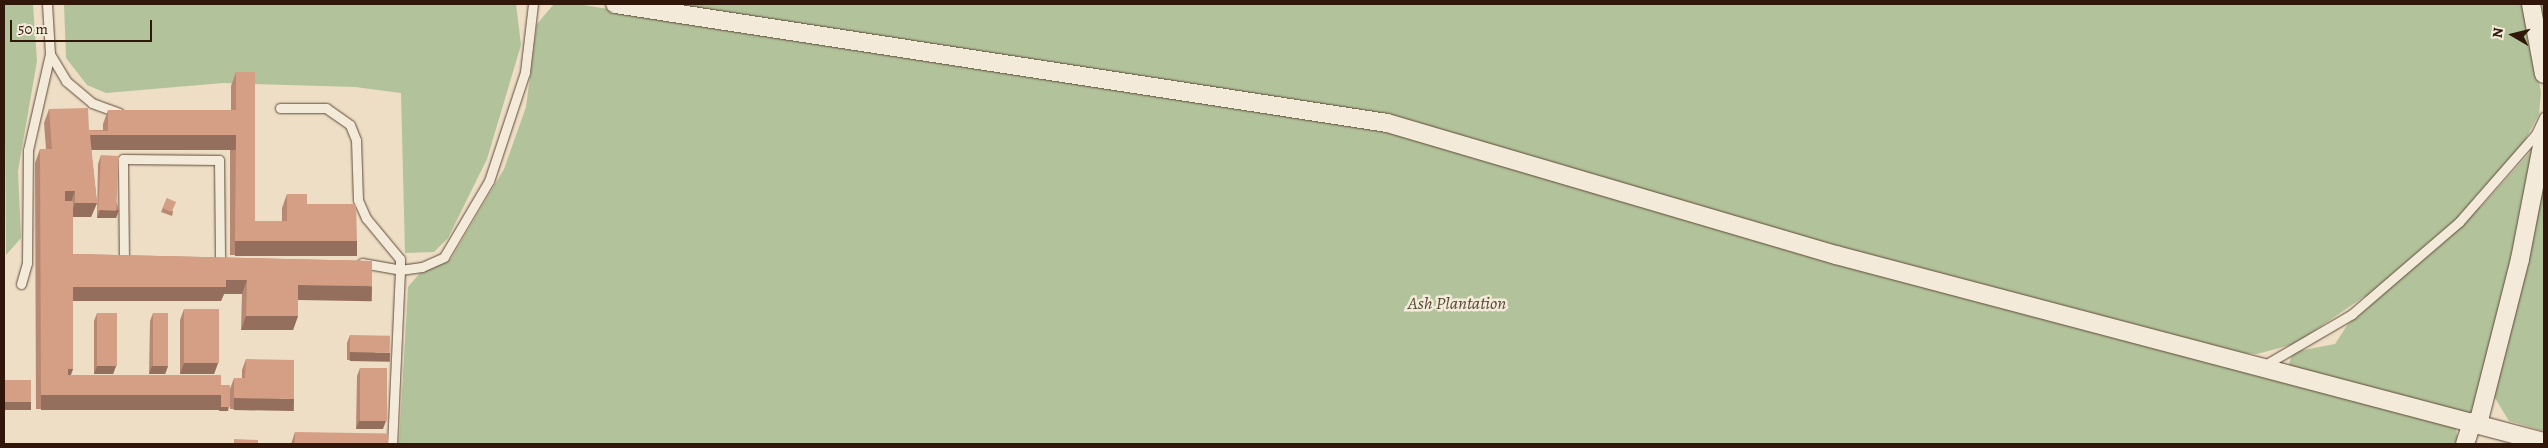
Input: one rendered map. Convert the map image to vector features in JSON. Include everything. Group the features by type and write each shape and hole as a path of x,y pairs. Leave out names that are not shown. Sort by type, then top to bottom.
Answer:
{"street":[{"path":"616,4 1387,123 1836,255 2544,442"},
{"path":"2530,4 2544,74"},
{"path":"2465,444 2475,423 2520,258 2544,135"}],"lane":[{"path":"21,284 27,263 28,150 50,54 47,4"},
{"path":"348,263 400,270 444,257 489,181 525,72 532,4"},
{"path":"50,54 66,81 92,103 109,113 128,113"},
{"path":"280,108 326,108 350,125 356,140 358,200 366,218 400,259 392,444"},
{"path":"2261,368 2352,314 2452,228 2536,134 2544,117"},
{"path":"114,261 128,261 123,159 219,160 215,262 230,262"}],"green space":[{"path":"4,4 33,4 37,61 18,171 21,238 6,255"},
{"path":"64,4 516,4 521,45 487,159 448,238 434,252 405,253 401,93 355,87 223,83 106,93 87,85 66,58"},
{"name":"Ash Plantation","path":"554,4 577,4 1388,132 2287,370 2293,352 2335,344 2348,324 2369,307 2365,296 2295,344 2257,354 2243,353 1834,245 1387,115 670,4 2523,4 2523,13 2535,15 2536,4 2544,4 2544,51 2534,57 2541,92 2539,114 2523,144 2474,198 2480,208 2533,149 2526,269 2544,182 2544,431 2509,421 2495,398 2483,396 2477,414 2456,427 2458,444 399,444 408,287 419,274 451,259 504,169 526,107 537,24"}],"building":[{"path":"236,72 255,72 255,221 287,221 287,194 307,194 307,204 356,204 357,241 235,241 236,135 90,135 97,203 75,203 75,191 65,191 65,201 73,201 73,254 372,261 372,286 298,285 298,316 246,316 247,280 226,280 226,287 73,287 73,369 68,369 68,375 221,375 221,395 41,395 40,149 52,149 49,109 88,108 89,130 108,131 108,110 236,110"},
{"path":"101,155 119,156 116,211 98,210"},
{"path":"167,198 176,202 172,212 163,208"},
{"path":"184,309 219,309 219,363 184,363"},
{"path":"97,313 117,313 117,366 97,366"},
{"path":"153,313 168,313 168,366 153,366"},
{"path":"350,335 390,336 390,353 350,352"},
{"path":"246,359 294,360 294,399 234,398 234,378 245,378"},
{"path":"360,368 387,368 387,421 360,421"},
{"path":"4,380 31,380 31,402 4,402"},
{"path":"221,385 230,385 230,407 221,407"},
{"path":"295,432 388,434 388,444 295,444"},
{"path":"234,439 258,440 258,444 234,444"}]}
